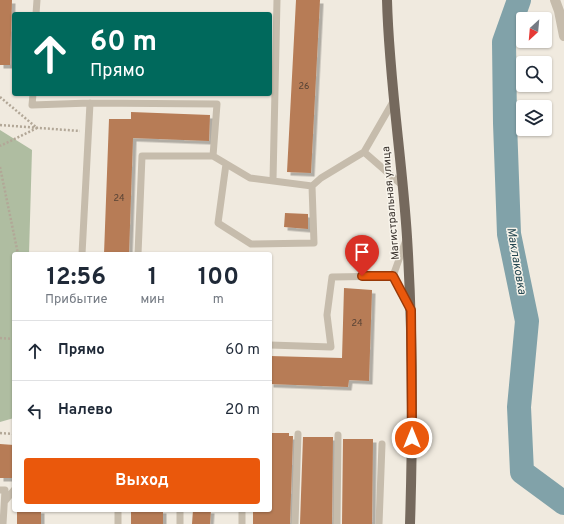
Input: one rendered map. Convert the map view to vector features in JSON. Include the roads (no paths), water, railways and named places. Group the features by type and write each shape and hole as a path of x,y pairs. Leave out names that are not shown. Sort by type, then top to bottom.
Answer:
{"main road":[{"name":"Магистральная улица","path":"387,0 388,50 407,237 411,310 412,470 410,524"}],"street":[{"path":"555,0 559,11 564,36"}],"lane":[{"path":"36,12 37,0"},
{"path":"273,180 277,0"},
{"path":"33,96 32,105 90,103 217,104 213,156"},
{"path":"312,186 321,178 364,152 394,100"},
{"path":"82,252 90,103"},
{"path":"364,152 402,185"},
{"path":"138,252 142,156 213,156 250,178 312,186"},
{"path":"226,164 218,222 251,244 314,243 312,186"},
{"path":"407,237 393,276 411,310"},
{"path":"272,345 331,348 327,315 332,277 393,276"},
{"path":"295,524 298,434"},
{"path":"337,524 338,435"},
{"path":"379,524 382,444"},
{"path":"0,490 5,490 3,524"},
{"path":"5,501 12,492"},
{"path":"118,512 118,524"},
{"path":"180,512 180,524"},
{"path":"242,512 242,524"}],"waterway":[{"name":"Маклаковка","path":"519,0 504,42 509,234 527,321 519,407 522,472 564,503"}]}
